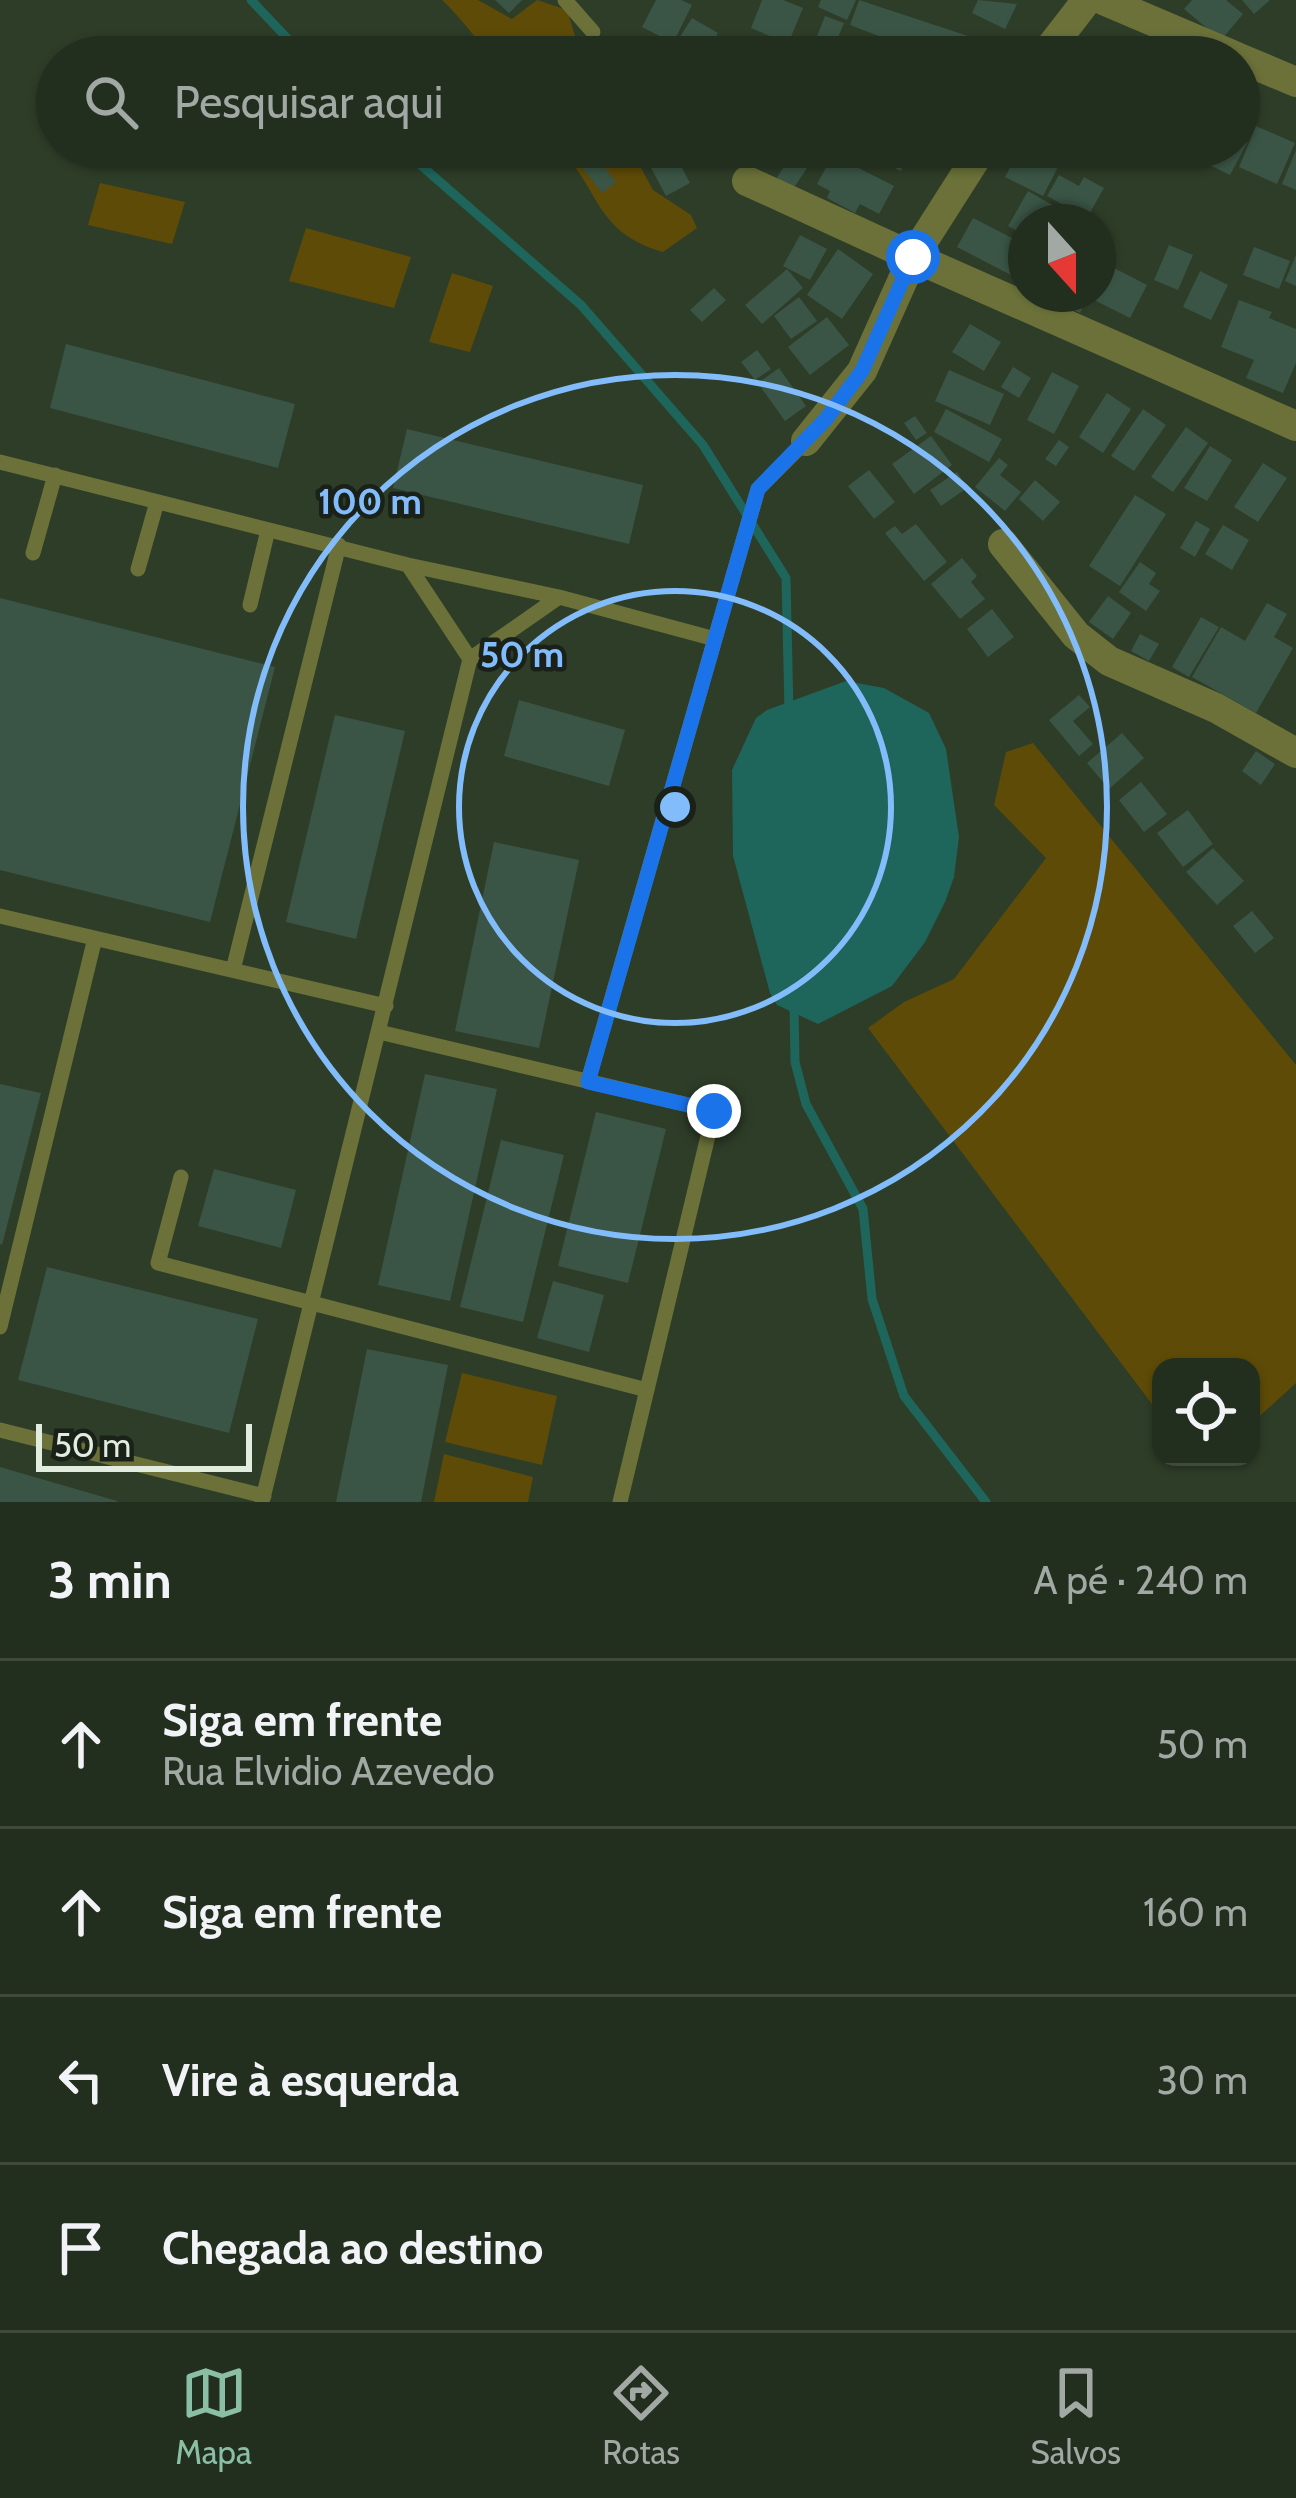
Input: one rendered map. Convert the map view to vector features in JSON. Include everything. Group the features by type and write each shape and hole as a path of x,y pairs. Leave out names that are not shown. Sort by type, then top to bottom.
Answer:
{"street":[{"path":"1059,36 1087,0"},
{"path":"1103,0 1188,36"},
{"path":"1260,66 1296,82"},
{"path":"806,441 862,371 913,257 970,168"},
{"path":"747,182 1296,426"},
{"path":"1003,544 1076,635 1109,661 1216,708 1296,753"}],"lane":[{"path":"565,0 592,32"},
{"path":"588,1082 758,489 806,441"},
{"path":"0,462 715,639"},
{"path":"33,553 55,476"},
{"path":"138,569 157,502"},
{"path":"250,605 268,530"},
{"path":"233,970 339,545"},
{"path":"408,565 470,658"},
{"path":"0,1430 263,1499 470,658 559,597"},
{"path":"0,916 386,1006"},
{"path":"0,1327 94,938"},
{"path":"379,1032 714,1111 620,1502"},
{"path":"181,1177 158,1263 646,1390"}],"shaded area":[{"path":"442,0 478,0 512,19 537,0 567,10 575,36 474,36"},
{"path":"575,168 641,168 653,190 691,215 697,228 663,252 623,233"},
{"path":"100,183 185,202 172,244 88,225"},
{"path":"306,228 411,257 394,308 289,281"},
{"path":"452,273 493,286 470,352 429,342"},
{"path":"1033,743 1296,1065 1296,1383 1260,1416 1260,1358 1152,1358 1152,1404 868,1028 904,1002 954,979 1046,858 994,805 1006,752"},
{"path":"462,1373 557,1396 542,1465 445,1442"},
{"path":"444,1454 533,1477 528,1502 434,1502"}],"water":[{"path":"846,681 884,688 929,713 946,749 959,837 945,902 925,942 892,986 818,1024 777,1005 770,993 733,856 732,770 756,718"}],"building":[{"path":"495,0 522,0 509,13"},
{"path":"656,0 692,5 676,36 659,36 642,27"},
{"path":"762,0 783,0 803,8 791,36 770,36 751,28"},
{"path":"821,0 856,0 847,20 818,7"},
{"path":"859,0 968,36 879,36 850,25"},
{"path":"978,0 1017,4 1005,29 972,13"},
{"path":"1192,0 1226,0 1243,14 1224,36 1216,36 1184,9"},
{"path":"1242,0 1270,0 1254,14"},
{"path":"825,16 844,23 839,36 817,36"},
{"path":"692,18 718,33 716,36 680,36"},
{"path":"1260,128 1295,143 1277,184 1241,168 1260,168"},
{"path":"1296,150 1296,190 1282,184"},
{"path":"582,168 605,168 616,182 602,193"},
{"path":"651,168 682,168 690,183 666,196"},
{"path":"783,168 807,168 793,189 776,179"},
{"path":"826,168 859,168 894,186 879,214 860,204 855,213 827,198 830,191 817,184"},
{"path":"1010,168 1057,168 1043,196 1005,177"},
{"path":"1059,175 1079,186 1084,177 1104,188 1095,204 1062,204 1047,196"},
{"path":"1028,191 1051,204 1021,204"},
{"path":"973,218 1008,236 1008,274 957,247"},
{"path":"800,235 827,249 810,280 783,266"},
{"path":"1169,245 1193,255 1178,290 1154,280"},
{"path":"1254,247 1290,261 1279,289 1243,275"},
{"path":"838,249 873,274 842,319 807,295"},
{"path":"1296,255 1296,286 1285,281"},
{"path":"787,269 803,288 762,324 745,305"},
{"path":"1116,269 1147,285 1130,318 1116,311"},
{"path":"1200,271 1228,285 1211,320 1183,307"},
{"path":"714,288 726,300 702,322 690,310"},
{"path":"799,297 817,321 791,339 774,316"},
{"path":"1239,300 1272,312 1269,318 1296,329 1296,363 1283,393 1246,378 1254,360 1221,347"},
{"path":"827,317 849,345 810,375 788,347"},
{"path":"970,324 1001,342 984,371 952,352"},
{"path":"66,344 295,404 278,468 50,408"},
{"path":"757,350 771,369 755,380 741,362"},
{"path":"1013,367 1031,378 1019,398 1001,387"},
{"path":"779,368 806,406 785,421 758,383"},
{"path":"949,370 1004,394 990,425 935,401"},
{"path":"1052,372 1079,386 1054,434 1027,420"},
{"path":"1107,393 1131,409 1103,453 1079,437"},
{"path":"946,409 1002,439 989,462 934,432"},
{"path":"1143,409 1166,425 1134,471 1111,456"},
{"path":"915,416 927,433 916,440 904,423"},
{"path":"1186,427 1208,443 1173,492 1151,477"},
{"path":"407,429 643,485 629,544 393,488"},
{"path":"931,436 952,465 914,494 892,464"},
{"path":"1059,440 1069,447 1056,466 1045,459"},
{"path":"1210,446 1232,460 1207,501 1184,488"},
{"path":"999,458 1008,465 1000,475 1021,492 1005,511 975,487"},
{"path":"1263,463 1287,478 1258,522 1234,507"},
{"path":"869,470 895,502 874,519 848,486"},
{"path":"957,472 967,488 941,506 930,490"},
{"path":"1035,480 1060,502 1043,521 1019,499"},
{"path":"1135,495 1166,514 1120,586 1089,566"},
{"path":"1196,521 1210,529 1195,557 1180,548"},
{"path":"916,524 947,562 924,581 885,533 895,526 902,534"},
{"path":"1223,525 1249,540 1232,570 1205,554"},
{"path":"962,558 977,576 971,582 985,599 960,619 931,584"},
{"path":"1140,562 1156,573 1149,584 1160,591 1146,611 1119,592"},
{"path":"1108,596 1131,613 1113,639 1089,622"},
{"path":"0,598 275,667 210,922 0,870"},
{"path":"1267,603 1287,614 1274,637 1293,648 1256,713 1192,677 1221,627 1245,641"},
{"path":"992,609 1014,637 988,657 967,629"},
{"path":"1201,617 1219,627 1189,677 1172,667"},
{"path":"1140,634 1159,644 1149,661 1131,651"},
{"path":"1079,695 1090,707 1073,721 1093,744 1079,756 1049,720"},
{"path":"519,700 625,730 609,786 504,756"},
{"path":"335,715 405,731 356,939 286,922"},
{"path":"1122,733 1144,758 1109,789 1087,763"},
{"path":"1256,751 1275,764 1261,785 1242,771"},
{"path":"1141,782 1167,814 1144,832 1119,800"},
{"path":"1188,810 1213,844 1183,867 1157,833"},
{"path":"494,842 579,860 539,1048 455,1031"},
{"path":"1213,848 1244,881 1217,905 1186,872"},
{"path":"1252,911 1274,938 1255,953 1233,926"},
{"path":"425,1074 497,1089 450,1301 378,1285"},
{"path":"0,1084 41,1093 2,1245 0,1244"},
{"path":"596,1112 666,1129 628,1283 558,1266"},
{"path":"501,1140 564,1155 523,1322 460,1307"},
{"path":"214,1169 296,1190 281,1248 198,1226"},
{"path":"47,1267 258,1319 229,1433 18,1380"},
{"path":"553,1281 604,1295 589,1352 537,1338"},
{"path":"367,1349 448,1365 421,1502 336,1502"},
{"path":"0,1467 117,1501 117,1502 0,1502"}],"waterway":[{"path":"251,0 285,36"},
{"path":"424,168 581,305 703,445 786,578 789,712"},
{"path":"794,1005 795,1062 806,1104 863,1209 872,1299 904,1396 986,1502"}],"route":[{"path":"714,1111 588,1082 758,489 826,419 862,371 913,257"}]}
